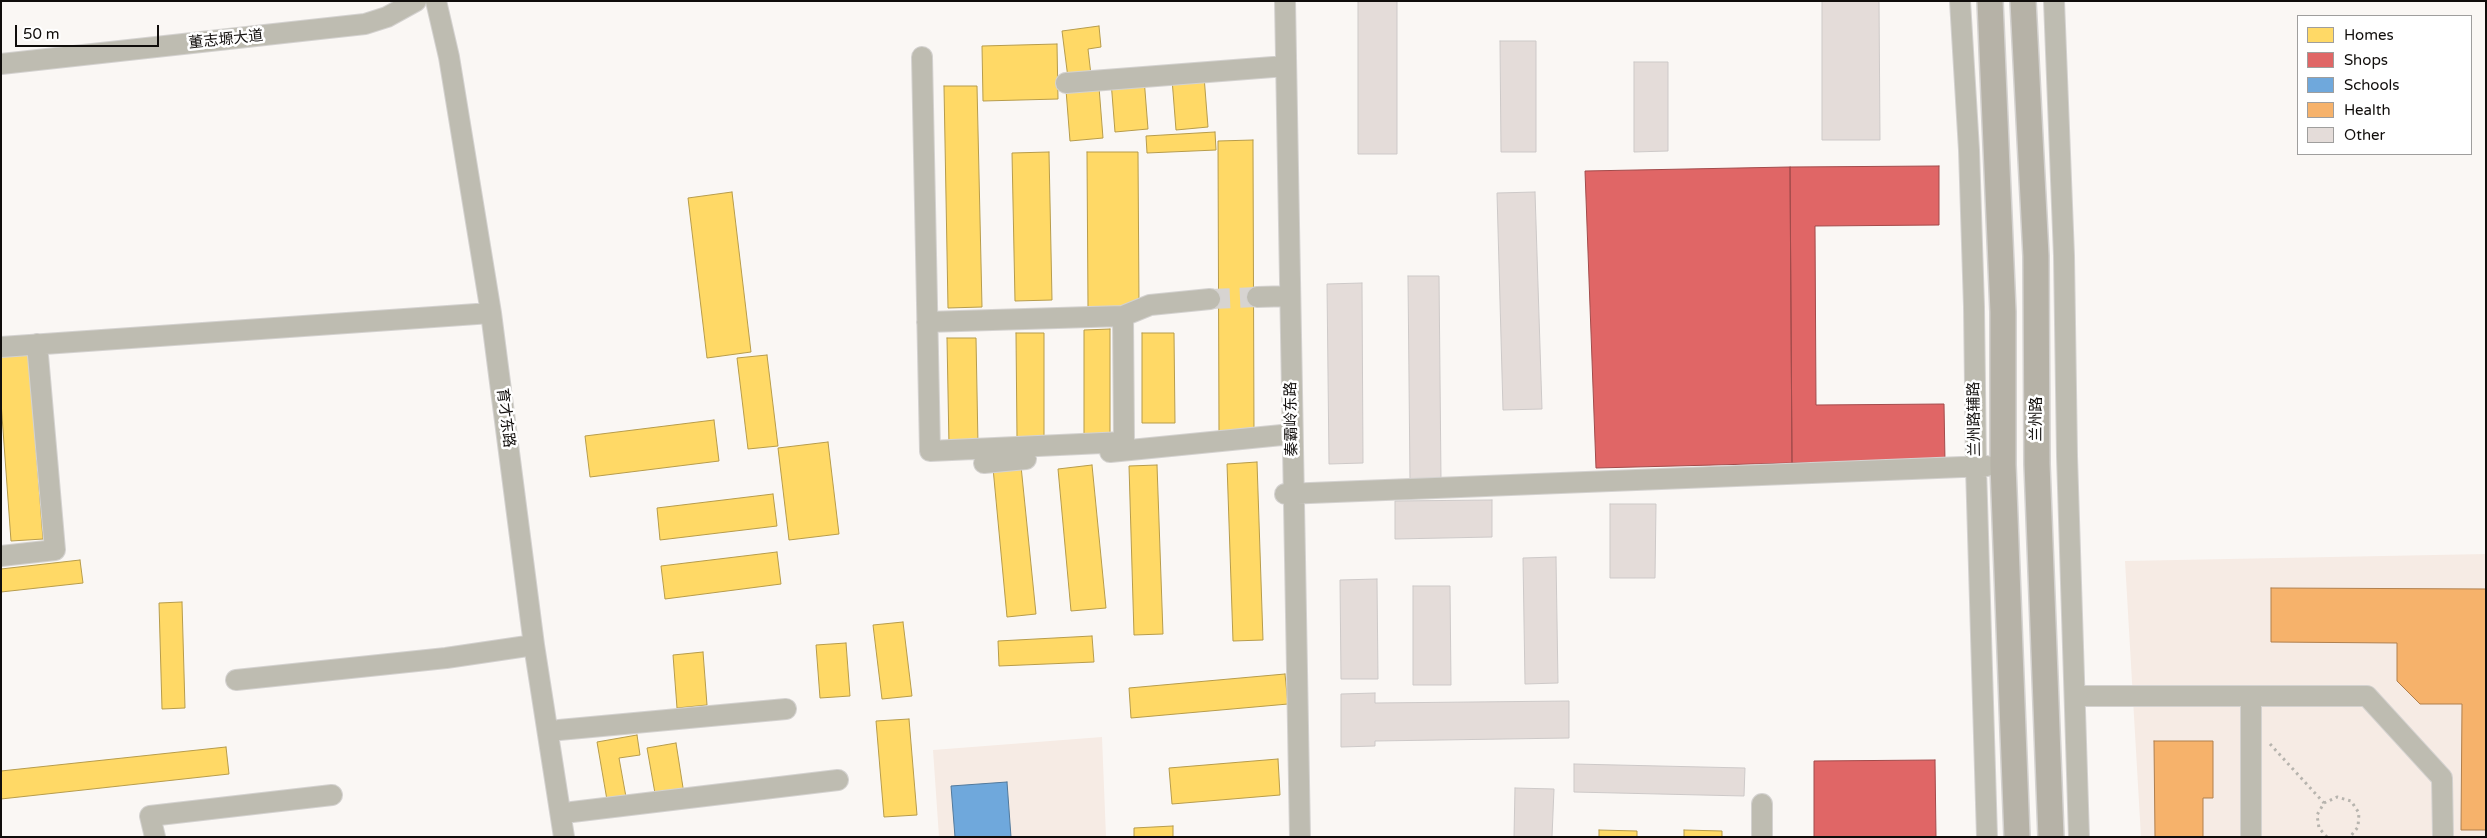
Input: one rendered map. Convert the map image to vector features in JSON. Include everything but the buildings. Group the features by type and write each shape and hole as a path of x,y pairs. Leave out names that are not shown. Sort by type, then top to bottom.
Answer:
{"main road":[{"path":"1990,1 2003,312 2003,465 2016,748 2017,837"},
{"name":"兰州路","path":"2023,1 2036,256 2037,464 2051,837"}],"street":[{"name":"董志塬大道","path":"1,53 336,18 363,14 395,1"},
{"name":"董志塬大道","path":"1,64 365,24 386,17 416,1"},
{"name":"育才东路","path":"436,1 449,57 491,313 534,645 564,837"},
{"name":"育才东路","path":"448,1 460,55 503,311 559,730 576,837"},
{"name":"秦霸岭东路","path":"1277,1 1282,66 1286,296 1291,837"},
{"name":"秦霸岭东路","path":"1282,66 1285,1"},
{"name":"兰州路辅路","path":"1960,1 1969,160 1987,837"},
{"path":"2054,1 2064,256 2067,456 2079,837"},
{"path":"922,57 930,451 1124,442 1123,316"},
{"path":"1066,83 1282,66"},
{"path":"1257,297 1286,296"},
{"path":"927,322 1123,316 1150,305 1210,299"},
{"path":"1,346 491,313"},
{"path":"1,556 56,550 37,344"},
{"path":"984,463 1288,436"},
{"path":"1289,494 2003,465"},
{"name":"秦霸岭东路","path":"1289,494 1300,837"},
{"path":"236,680 446,658 534,645"},
{"path":"2075,696 2367,696 2442,778 2443,837"},
{"path":"2251,696 2251,837"},
{"path":"559,730 786,709"},
{"path":"572,812 838,780"},
{"path":"155,837 150,816 332,795"},
{"path":"1762,804 1762,837"}],"path":[{"path":"2250,722 2324,803"},
{"path":"2328,837 2319,828 2317,822 2320,808 2324,803 2337,798 2351,801 2359,813 2356,835 2350,837"}],"shaded area":[{"path":"2486,554 2486,837 2141,837 2125,561"},
{"path":"1102,737 1106,837 939,837 933,750"}],"tunnel":[{"path":"1210,299 1257,297"}]}
